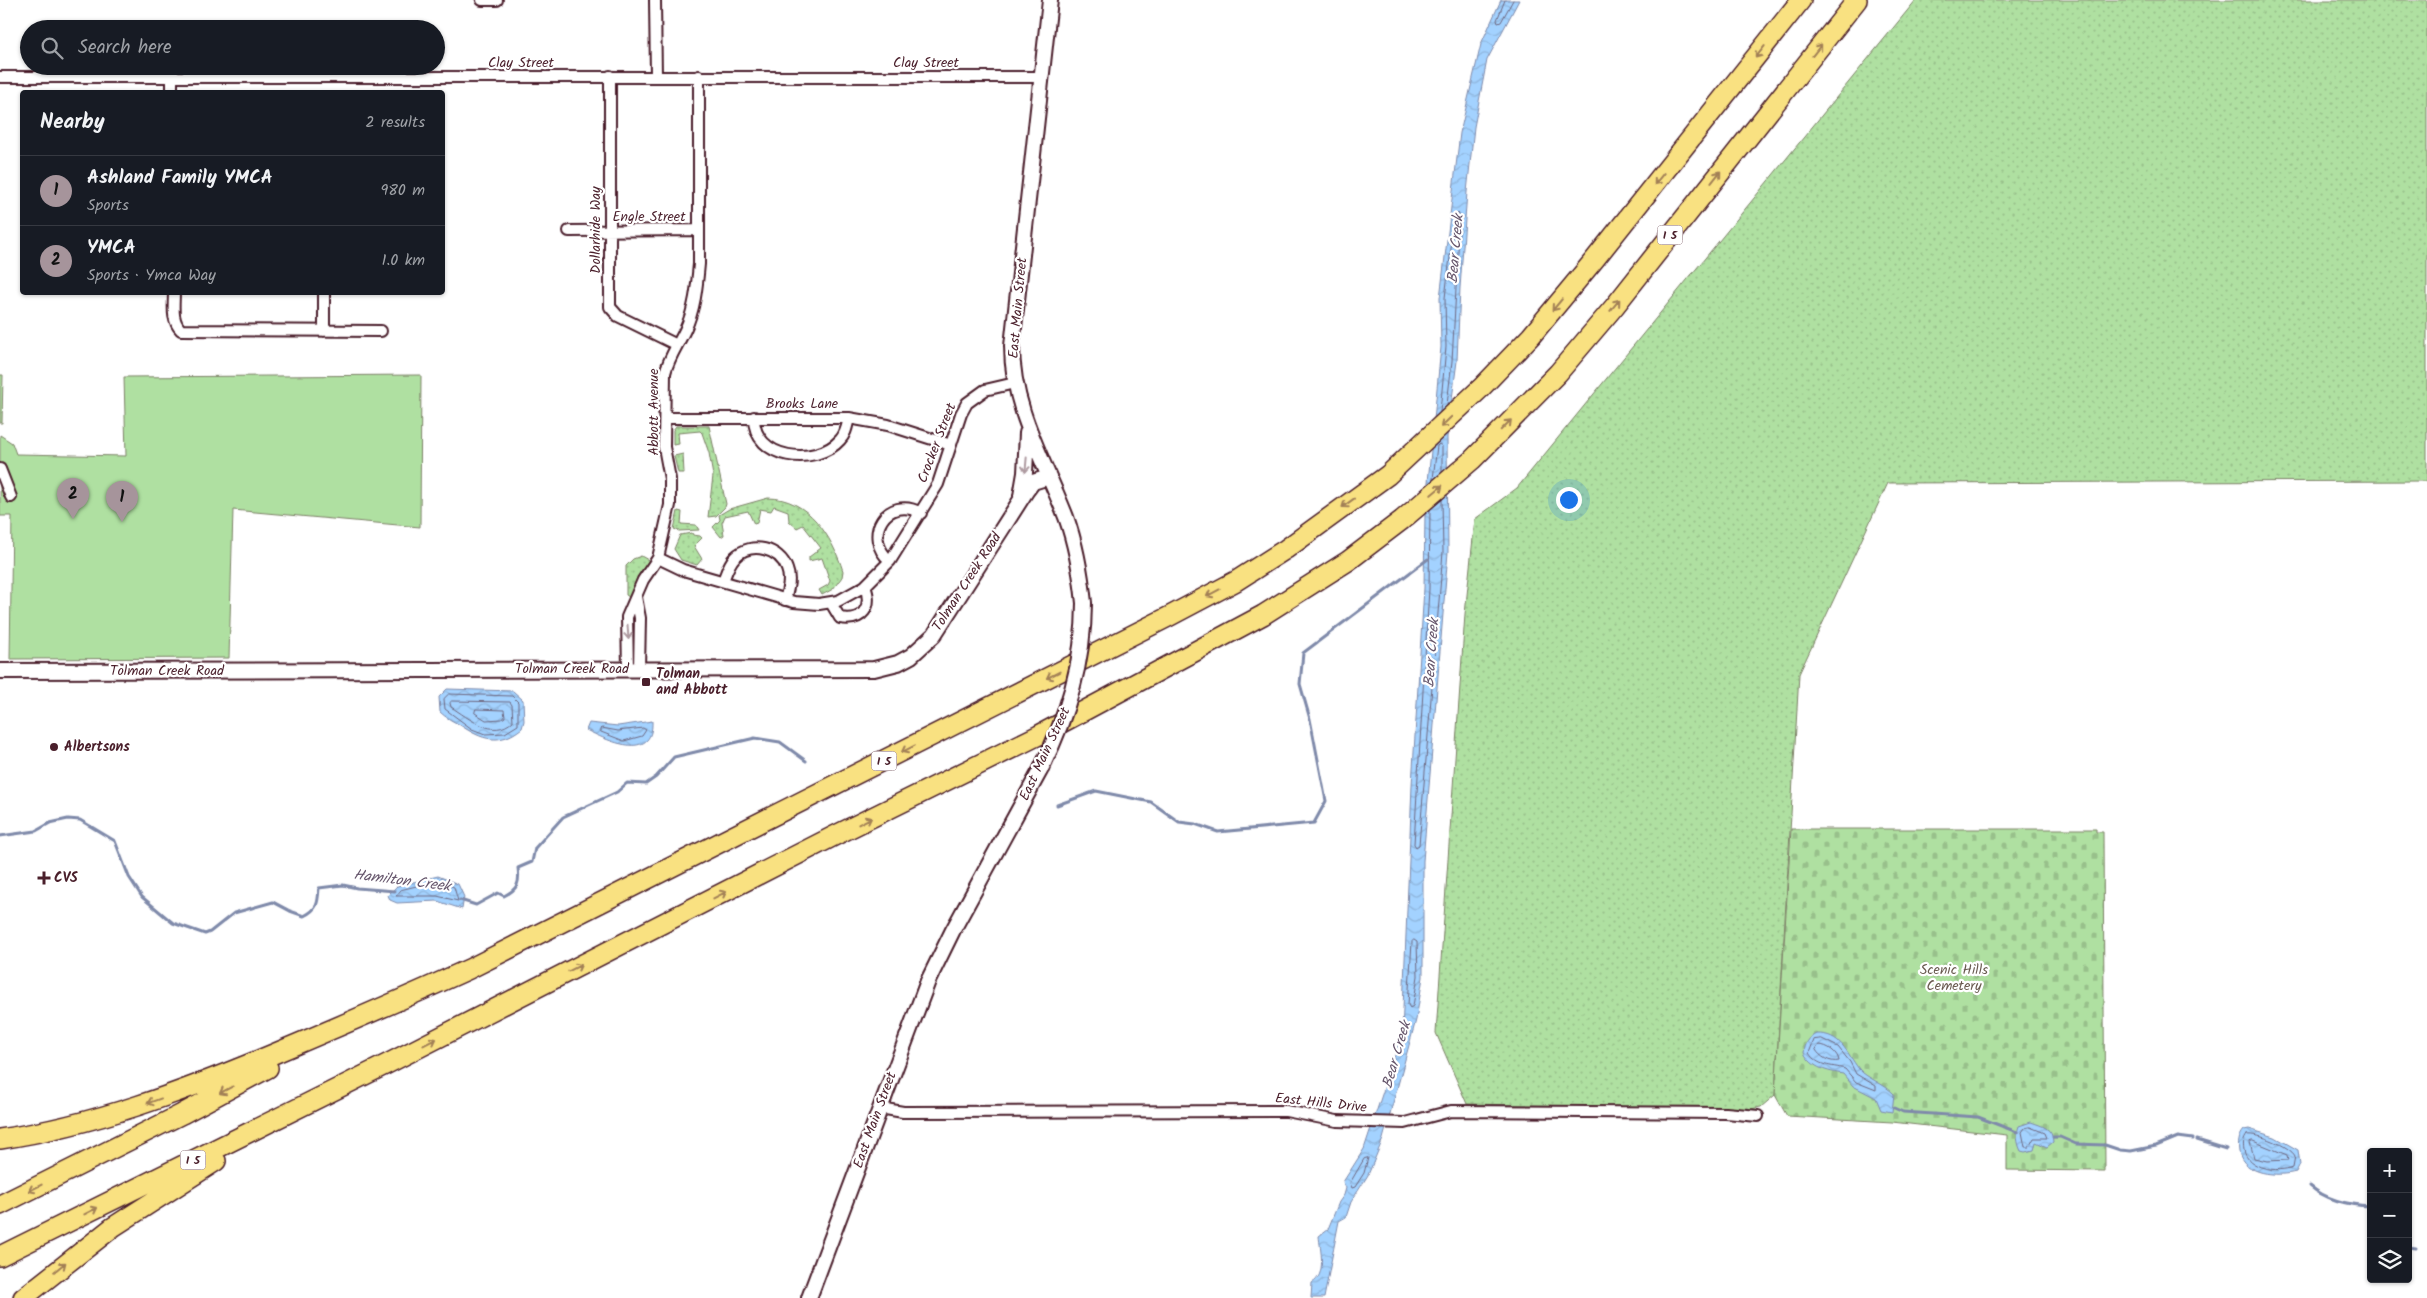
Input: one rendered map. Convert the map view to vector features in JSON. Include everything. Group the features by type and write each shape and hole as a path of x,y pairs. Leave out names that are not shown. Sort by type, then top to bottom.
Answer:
{"highway":[{"name":"I 5","path":"0,1205 182,1114 362,1017 469,969 1168,617 1236,581 1286,548 1388,474 1481,388 1531,336 1802,0"},
{"name":"I 5","path":"0,1256 386,1064 1140,682 1298,594 1348,561 1402,520 1472,460 1558,373 1608,314 1857,0"},
{"path":"0,1140 92,1121 137,1107 197,1085 362,1017"},
{"path":"23,1298 84,1248 166,1191 386,1064"}],"street":[{"path":"482,0 497,0"},
{"path":"655,0 656,76"},
{"name":"East Main Street","path":"809,1298 921,997 934,967 1041,769 1060,727 1074,688 1082,642 1084,603 1074,545 1049,477 1027,427 1015,383 1012,346 1050,0"},
{"name":"Dollarhide Way","path":"610,76 610,302 613,312 677,345"},
{"name":"Abbott Avenue","path":"633,669 627,616 658,558 670,505 670,478 664,447 664,373 692,312 697,288 699,76"},
{"name":"Clay Street","path":"0,77 1042,77"},
{"path":"172,78 172,90"},
{"name":"Engle Street","path":"568,230 699,230"},
{"path":"174,295 175,325 181,330 381,331"},
{"path":"324,295 324,331"},
{"name":"Crocker Street","path":"658,558 683,570 785,600 806,604 831,603 866,586 890,561 938,484 967,403 985,390 1015,383"},
{"name":"Brooks Lane","path":"665,418 849,418 888,425 951,445"},
{"name":"Brooks Lane","path":"754,418 754,427 759,438 768,447 791,456 808,456 819,453 840,440 846,431 849,418"},
{"path":"1019,502 1025,473 1027,427"},
{"path":"0,469 11,497"},
{"name":"Tolman Creek Road","path":"0,671 864,669 898,663 922,648 934,636 1033,482 1049,477"},
{"path":"890,561 879,549 877,539 878,527 884,517 893,510 904,507 913,508 921,512"},
{"path":"723,581 728,568 736,556 748,549 765,549 779,556 788,570 789,580 785,600"},
{"path":"831,603 840,618 849,620 860,616 866,612 869,603 866,586"},
{"name":"East Hills Drive","path":"880,1108 903,1112 1286,1111 1337,1121 1357,1122 1392,1122 1422,1119 1451,1110 1726,1113 1758,1116"}],"green space":[{"path":"1916,0 2427,0 2427,481 1888,483 1799,674 1775,1095 1761,1107 1751,1109 1467,1104 1436,1033 1465,614 1475,519 1517,488"},
{"path":"0,375 3,375 2,423 0,423"},
{"path":"421,375 420,527 233,510 229,658 10,659 12,516 0,516 0,435 12,443 16,454 126,456 124,377"},
{"path":"676,426 709,426 726,504 716,516 708,517 713,476 709,453 702,433 700,431 678,433 679,444 673,445 673,430"},
{"path":"683,454 684,473 678,473 674,456"},
{"path":"768,498 795,504 816,521 825,533 843,571 842,577 833,589 822,595 819,590 828,585 830,581 822,558 809,561 809,557 821,548 803,525 797,528 789,521 788,511 774,506 771,511 760,509 757,523 754,524 748,511 725,516 722,523 724,535 721,537 713,527 720,520 719,515 729,509"},
{"path":"678,511 682,512 681,524 696,525 699,530 679,531 674,529"},
{"path":"692,533 702,538 694,546 702,559 697,565 681,560 674,549 680,535"},
{"path":"641,556 650,561 629,597 626,595 626,566 633,559"},
{"name":"Scenic Hills Cemetery","path":"1791,829 2096,829 2096,832 2103,832 2105,1171 2007,1170 2007,1135 1892,1122 1787,1116 1775,1095"}],"water":[{"name":"Bear Creek","path":"1501,0 1519,0 1487,60 1474,127 1460,288 1457,361 1447,437 1448,552 1423,861 1423,977 1416,1020 1383,1139 1368,1175 1351,1202 1346,1217 1339,1221 1324,1298 1311,1298 1312,1283 1320,1274 1322,1261 1319,1236 1328,1229 1339,1202 1344,1195 1346,1188 1343,1182 1364,1149 1402,1034 1412,785 1424,588 1425,513 1441,347 1440,298 1460,133 1481,44"},
{"path":"447,689 513,691 523,700 524,721 522,728 514,734 499,739 491,739 476,734 440,712 439,697"},
{"path":"652,721 651,734 645,742 637,745 616,743 586,730 589,723 618,726"},
{"path":"438,876 458,884 464,897 462,909 437,901 397,903 390,900 388,895 397,886"},
{"path":"1816,1034 1837,1040 1862,1072 1894,1094 1892,1112 1881,1110 1876,1098 1853,1086 1843,1074 1826,1070 1812,1063 1804,1053 1804,1050 1809,1039"},
{"path":"2031,1122 2043,1126 2049,1131 2053,1137 2053,1142 2047,1147 2036,1142 2034,1150 2021,1151 2017,1138 2019,1126"},
{"path":"2249,1129 2275,1137 2298,1150 2300,1164 2296,1172 2271,1174 2254,1170 2247,1166 2239,1152 2239,1143 2244,1130"}],"waterway":[{"path":"1057,805 1096,791 1151,802 1179,822 1195,824 1218,832 1314,823 1326,801 1310,719 1300,684 1303,653 1428,559"},
{"name":"Hamilton Creek","path":"460,900 476,905 498,893 504,896 509,893 517,885 519,878 518,868 532,862 535,848 563,817 617,792 627,783 646,784 656,777 674,757 755,738 780,742 806,761"},
{"name":"Hamilton Creek","path":"0,836 36,831 50,823 68,819 80,820 115,841 129,877 142,897 173,923 205,934 234,913 273,902 304,916 315,908 319,888 343,885 395,891"},
{"path":"1894,1108 1903,1112 1978,1117 2017,1132"},
{"path":"2053,1137 2060,1137 2076,1144 2105,1145 2131,1151 2156,1146 2178,1137 2193,1139"},
{"path":"2197,1140 2226,1149"},
{"path":"2310,1186 2323,1195 2338,1201 2367,1206"},
{"path":"2412,1248 2416,1248"}],"place":[{"name":"YMCA","path":"73,519"},
{"name":"Ashland Family YMCA","path":"122,522"},
{"name":"Tolman and Abbott","path":"646,682"},
{"name":"Albertsons","path":"54,747"},
{"name":"CVS","path":"44,878"}]}
